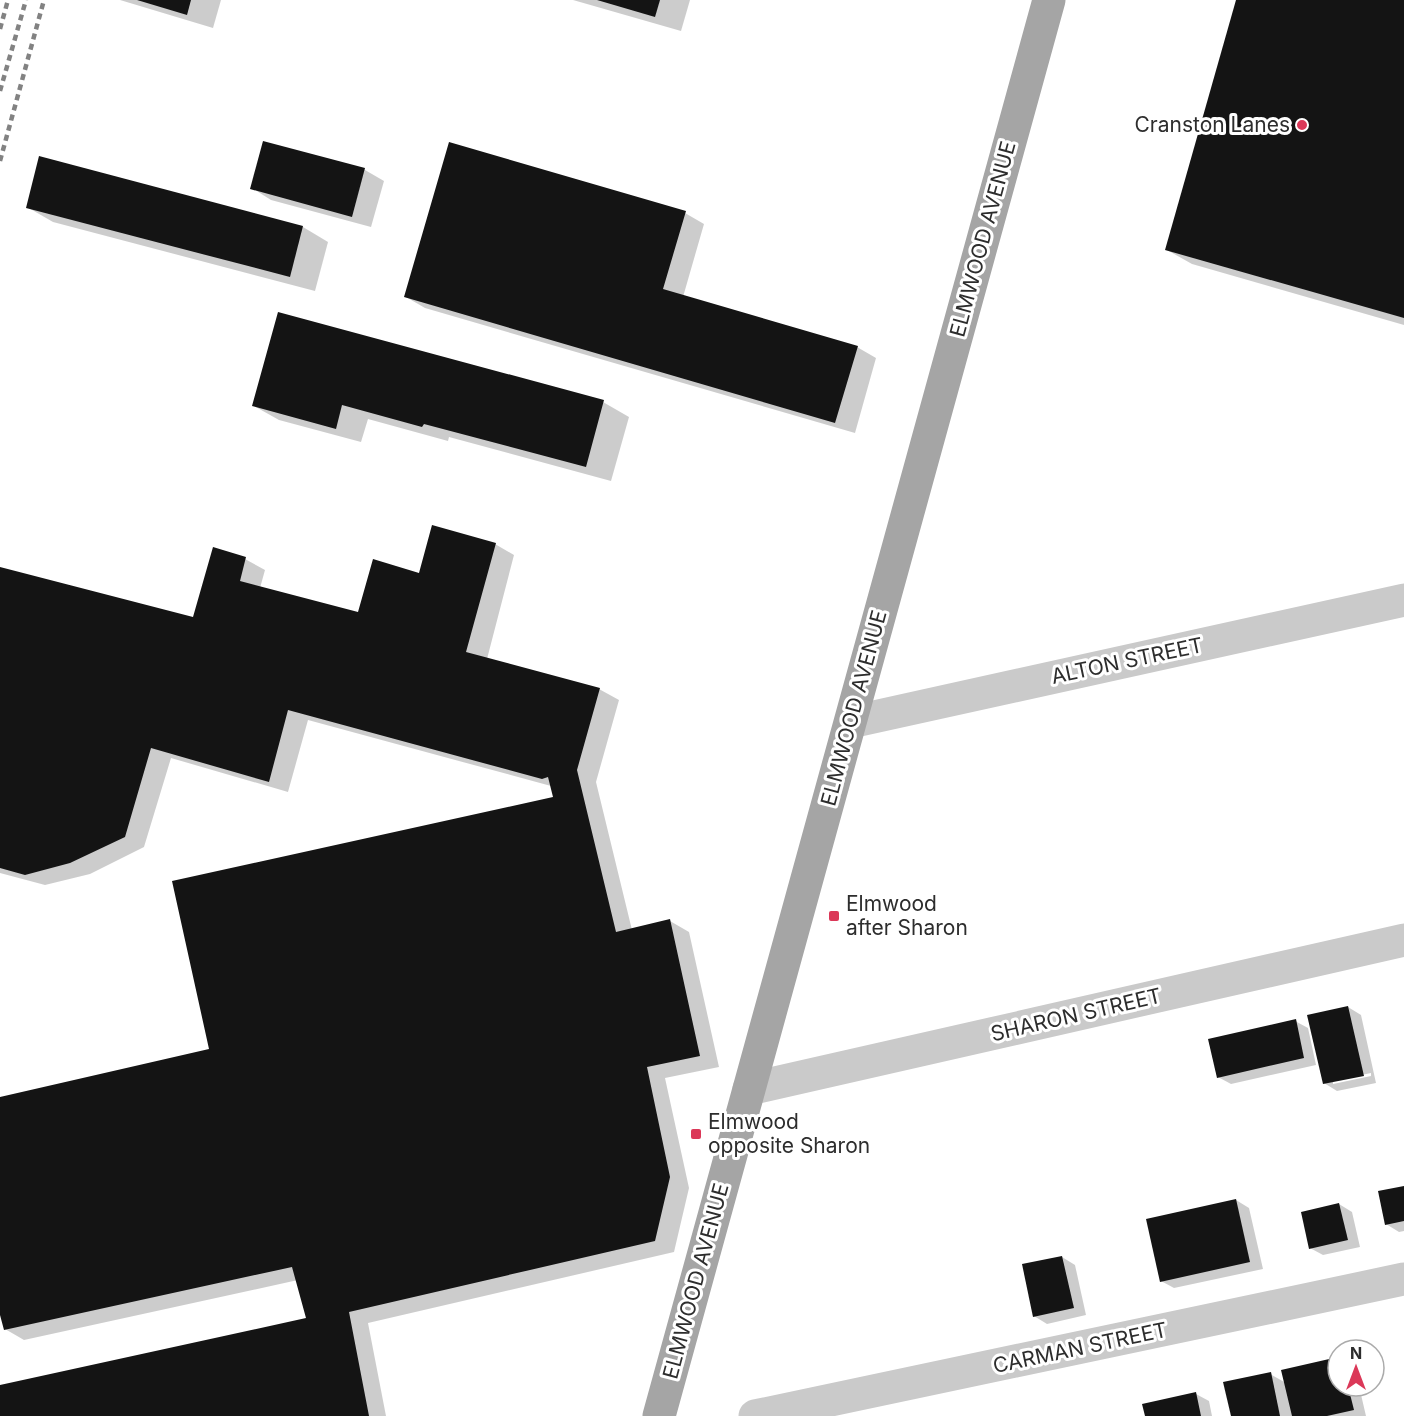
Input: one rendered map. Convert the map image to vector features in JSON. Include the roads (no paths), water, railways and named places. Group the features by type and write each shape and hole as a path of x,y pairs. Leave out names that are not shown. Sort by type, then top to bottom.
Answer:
{"main road":[{"name":"ELMWOOD AVENUE","path":"659,1416 1049,0"}],"street":[{"name":"ALTON STREET","path":"851,722 1404,600"},
{"name":"SHARON STREET","path":"749,1089 1404,940"},
{"name":"CARMAN STREET","path":"755,1416 1404,1279"}],"railway":[{"path":"0,29 8,0"},
{"path":"0,91 26,0"},
{"path":"0,161 44,0"}],"place":[{"name":"Cranston Lanes","path":"1302,125"},
{"name":"Elmwood after Sharon","path":"834,916"},
{"name":"Elmwood opposite Sharon","path":"696,1134"}]}
